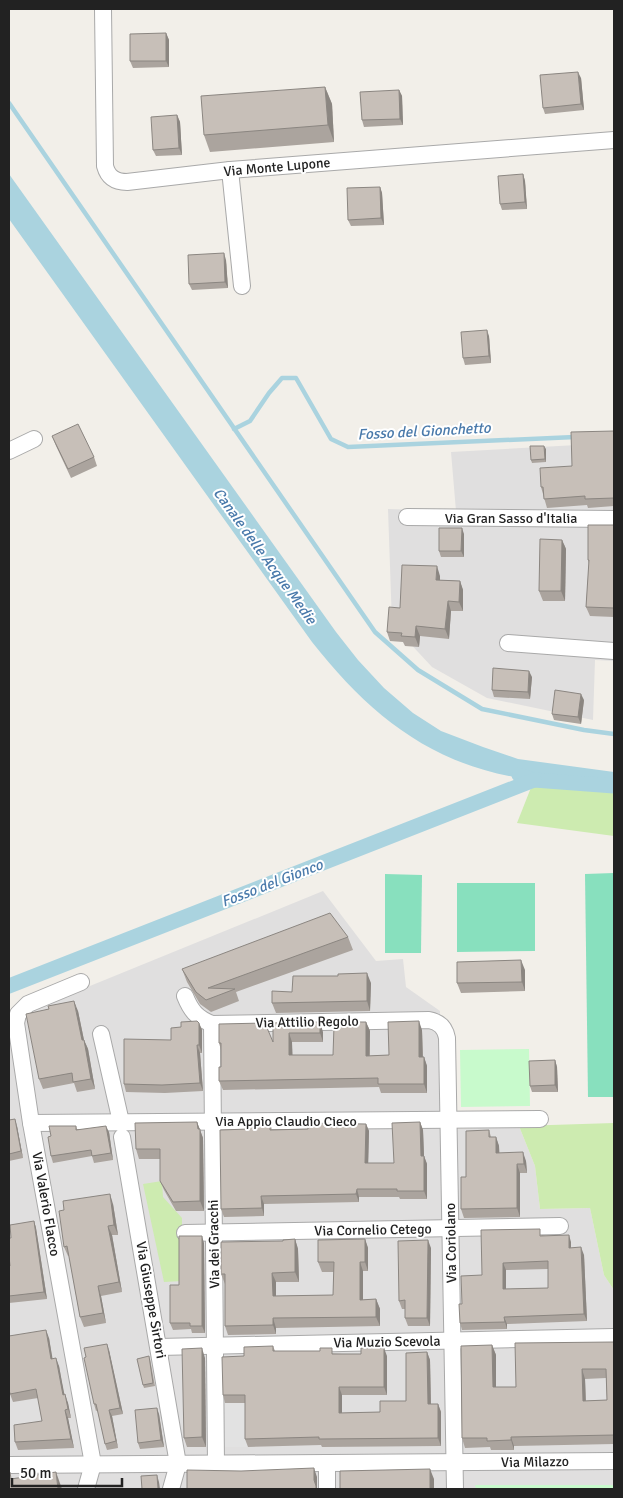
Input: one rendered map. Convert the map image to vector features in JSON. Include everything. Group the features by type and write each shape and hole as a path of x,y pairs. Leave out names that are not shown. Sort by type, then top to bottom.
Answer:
{"street":[{"name":"Via Monte Lupone","path":"103,9 105,166 111,177 119,182 230,170 614,140"},
{"path":"230,170 242,286"},
{"path":"9,451 34,439"},
{"name":"Via Gran Sasso d'Italia","path":"407,517 614,519"},
{"path":"508,643 614,651"},
{"name":"Via Valerio Flacco","path":"81,982 28,1004 21,1010 17,1018 16,1027 31,1123 94,1464"},
{"path":"186,996 196,1016 212,1024"},
{"name":"Via Attilio Regolo","path":"212,1024 429,1020 442,1025"},
{"name":"Via dei Gracchi","path":"212,1024 216,1464"},
{"name":"Via Coriolano","path":"442,1025 446,1038 456,1489"},
{"name":"Via Giuseppe Sirtori","path":"101,1034 121,1130 178,1464"},
{"name":"Via Appio Claudio Cieco","path":"31,1123 121,1130 213,1122 540,1119"},
{"name":"Via Cornelio Cetego","path":"185,1233 560,1226"},
{"name":"Via Muzio Scevola","path":"159,1347 614,1337"},
{"name":"Via Milazzo","path":"455,1462 614,1461"},
{"path":"9,1465 455,1462"},
{"path":"327,1463 327,1489"},
{"path":"86,1489 94,1464"},
{"path":"171,1489 178,1464"}],"shaded area":[{"path":"614,443 614,661 595,660 593,720 487,698 432,667 392,624 388,509 456,511 451,452"},
{"path":"323,891 376,961 403,959 406,987 440,1011 441,1130 519,1126 535,1166 540,1209 590,1208 604,1275 614,1290 614,1489 9,1489 9,1019"},
{"path":"222,1403 247,1403 248,1447 222,1447"}],"green space":[{"path":"534,780 614,786 614,836 517,823"},
{"path":"614,873 614,1097 588,1097 585,874"},
{"path":"385,874 422,875 421,953 385,953"},
{"path":"457,883 535,883 535,951 457,952"},
{"path":"529,1049 530,1106 461,1107 460,1050"},
{"path":"614,1123 614,1290 604,1275 590,1208 540,1209 535,1166 519,1126"},
{"path":"162,1181 163,1197 182,1218 182,1281 164,1282 143,1184"},
{"path":"475,1485 614,1485 614,1489 476,1489"}],"water":[{"path":"9,174 336,632 358,660 384,688 413,713 441,731 518,759 614,772 614,786 535,780 499,774 467,764 436,751 408,735 382,716 358,694 312,642 9,219"}],"building":[{"path":"166,33 166,61 130,61 130,34"},
{"path":"578,72 581,104 543,108 540,75"},
{"path":"325,87 328,125 204,135 201,96"},
{"path":"399,90 400,119 362,120 360,92"},
{"path":"177,115 179,148 153,150 151,117"},
{"path":"523,174 525,202 500,204 498,176"},
{"path":"380,187 381,218 348,220 347,188"},
{"path":"224,253 225,282 189,284 188,255"},
{"path":"487,330 489,356 463,358 461,332"},
{"path":"78,424 94,457 68,469 52,436"},
{"path":"614,431 614,498 585,499 585,496 544,499 540,468 572,466 571,432"},
{"path":"530,446 544,446 545,459 531,460"},
{"path":"588,525 614,525 614,608 586,607 589,560"},
{"path":"439,528 462,528 461,551 439,551"},
{"path":"540,539 562,540 561,591 539,591"},
{"path":"402,565 437,566 436,580 460,581 459,602 448,601 445,629 416,626 415,637 401,636 402,633 387,632 389,607 400,608"},
{"path":"493,668 529,671 528,692 492,690"},
{"path":"555,690 581,694 578,717 552,714"},
{"path":"330,913 348,937 208,988 235,989 206,1000 196,992 182,969"},
{"path":"521,960 522,982 457,983 457,962"},
{"path":"367,973 367,1001 272,1003 272,991 292,992 293,976 338,976 338,974"},
{"path":"74,1001 91,1079 73,1082 72,1073 39,1079 26,1014 49,1009 48,1006"},
{"path":"197,1021 199,1023 199,1045 197,1045 200,1083 124,1084 124,1039 171,1040 171,1028 181,1027 181,1022"},
{"path":"419,1021 419,1057 424,1057 424,1084 378,1084 378,1078 219,1081 221,1043 219,1043 219,1024 265,1023 273,1042 273,1023 320,1022 320,1033 289,1033 289,1055 333,1055 334,1026 344,1026 344,1022 366,1022 366,1056 389,1055 388,1022"},
{"path":"555,1060 555,1085 530,1086 529,1061"},
{"path":"15,1119 21,1151 9,1154 9,1120"},
{"path":"197,1122 198,1129 200,1129 200,1201 173,1202 160,1181 160,1149 136,1149 135,1123"},
{"path":"420,1122 421,1156 424,1156 424,1191 357,1189 356,1194 261,1196 262,1208 221,1209 220,1130 249,1129 249,1123 270,1123 270,1130 308,1129 308,1123 366,1124 365,1163 394,1163 392,1123"},
{"path":"49,1126 76,1126 76,1130 106,1126 111,1153 92,1156 91,1150 51,1156 48,1137 51,1136"},
{"path":"489,1130 489,1137 496,1137 496,1153 523,1152 524,1164 517,1164 517,1208 461,1209 461,1177 466,1177 466,1131"},
{"path":"110,1194 114,1225 108,1226 119,1282 98,1286 103,1313 80,1317 67,1246 64,1247 59,1211 64,1210 63,1201"},
{"path":"34,1221 44,1292 9,1296 10,1225"},
{"path":"540,1229 540,1236 569,1235 569,1248 581,1247 584,1314 504,1317 505,1322 460,1323 459,1304 462,1304 461,1276 482,1275 481,1230","holes":["548,1261 548,1288 503,1289 503,1263"]},
{"path":"179,1236 202,1236 202,1326 190,1326 190,1323 170,1323 170,1285 179,1285"},
{"path":"295,1239 295,1272 272,1273 273,1296 333,1295 334,1262 318,1262 318,1240 365,1239 365,1262 360,1262 360,1300 376,1299 376,1317 273,1318 273,1325 225,1326 225,1274 221,1274 221,1242 283,1241"},
{"path":"428,1240 427,1318 405,1318 405,1300 399,1301 398,1241"},
{"path":"46,1330 51,1359 56,1358 63,1395 65,1394 68,1409 65,1410 71,1439 15,1442 14,1425 42,1421 36,1389 10,1394 9,1336"},
{"path":"614,1342 614,1435 511,1437 511,1440 487,1441 487,1438 462,1438 461,1346 492,1345 493,1387 516,1387 515,1343","holes":["582,1369 606,1369 607,1400 583,1401"]},
{"path":"107,1344 120,1408 109,1410 116,1441 105,1444 96,1404 94,1404 84,1358 86,1357 84,1348"},
{"path":"273,1346 273,1351 320,1351 320,1348 332,1348 332,1354 361,1354 361,1348 384,1348 384,1387 339,1387 339,1413 380,1412 380,1401 406,1401 406,1353 427,1352 428,1404 438,1404 438,1438 319,1439 319,1437 245,1439 245,1395 223,1395 222,1357 244,1356 244,1347"},
{"path":"202,1348 202,1437 184,1438 182,1349"},
{"path":"149,1356 153,1383 143,1385 137,1359"},
{"path":"157,1408 161,1440 138,1443 135,1410"},
{"path":"314,1468 316,1489 187,1489 187,1470 241,1471"},
{"path":"430,1469 430,1489 340,1489 340,1471"},
{"path":"10,1472 11,1479 56,1472 58,1489 9,1489"},
{"path":"157,1475 158,1489 142,1489 141,1476"}],"waterway":[{"path":"9,103 375,632 418,670 482,709 584,730 614,734"},
{"name":"Fosso del Gionchetto","path":"234,429 250,421 282,378 296,378 331,439 348,447 575,437"},
{"name":"Canale delle Acque Medie","path":"519,775 534,780 614,786"},
{"name":"Fosso del Gionco","path":"9,986 534,780"}]}
